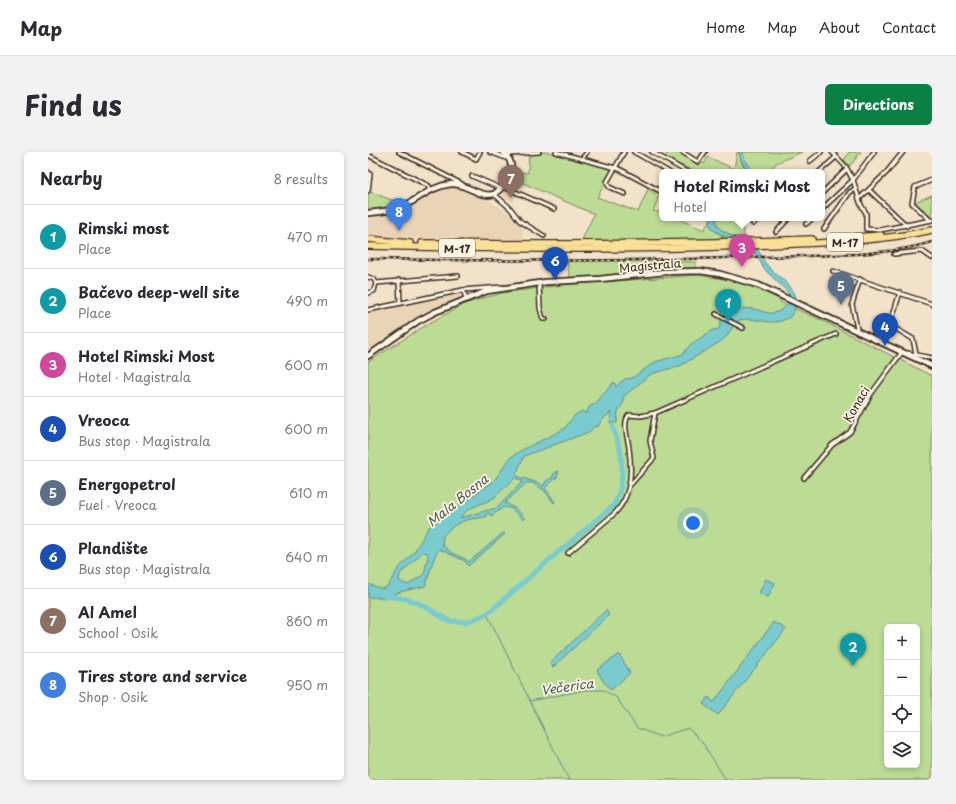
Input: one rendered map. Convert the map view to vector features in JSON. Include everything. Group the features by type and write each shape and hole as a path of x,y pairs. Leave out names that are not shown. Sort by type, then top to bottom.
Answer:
{"highway":[{"name":"M-17","path":"755,244 881,235 932,222"},
{"name":"M-17","path":"368,246 410,245 549,247 726,245 872,240 905,236 932,230"},
{"path":"368,239 410,245"},
{"name":"M-17","path":"368,242 410,245"},
{"path":"368,250 410,245"}],"main road":[{"path":"368,213 395,209 430,190 451,184 462,184 483,195 494,194 501,187 511,172 512,166 508,157 503,152"},
{"name":"Magistrala","path":"368,356 418,321 466,298 487,291 539,283 600,279 664,272 700,271 740,278 782,295 857,329 932,366"}],"street":[{"path":"399,152 462,184"},
{"path":"462,152 476,159 480,152"},
{"path":"490,152 503,157 508,157 511,154 539,152"},
{"path":"556,152 571,154 582,159 615,168 659,190"},
{"path":"582,159 587,152"},
{"path":"624,152 607,184 625,194"},
{"path":"634,152 664,169"},
{"path":"652,152 682,169"},
{"path":"682,152 698,162 705,152"},
{"path":"810,161 821,152"},
{"path":"832,152 847,169 853,180 859,199 866,213 866,229 880,230 932,222"},
{"path":"825,206 853,180 874,152"},
{"path":"859,199 903,152"},
{"path":"368,155 429,186 430,190"},
{"path":"822,169 836,157"},
{"path":"825,190 847,169"},
{"path":"368,172 370,174 368,191"},
{"path":"472,176 554,209"},
{"path":"448,177 451,184"},
{"path":"932,180 915,187 911,200 913,205 932,222"},
{"path":"824,229 850,192 856,189"},
{"path":"869,190 907,226"},
{"path":"494,194 510,208 520,221 544,236"},
{"path":"753,224 756,221"},
{"path":"776,232 785,221"},
{"path":"806,224 810,221"},
{"path":"894,254 922,251 932,258"},
{"path":"833,271 900,292 932,304"},
{"path":"376,283 458,276"},
{"path":"368,277 374,279 376,283"},
{"path":"399,280 400,303"},
{"path":"857,329 852,304 860,280"},
{"path":"368,293 374,291 376,283"},
{"path":"539,283 540,308 543,318 546,320"},
{"path":"368,310 463,290 515,286"},
{"path":"463,290 466,298"},
{"path":"900,292 890,322 893,327 913,339 916,354"},
{"path":"716,314 743,328"},
{"path":"630,485 630,449 626,424 627,417 632,414 641,416 656,413 836,334"},
{"path":"901,352 932,358"},
{"name":"Konaci","path":"804,478 832,445 850,432 871,394 901,352"},
{"path":"568,553 622,506 630,485 654,458 650,441 656,413"}],"shaded area":[{"path":"448,185 470,188 522,222 523,243 368,238 368,214 400,207"},
{"path":"503,187 517,194 513,202 498,194"},
{"path":"463,291 467,300 418,321 368,355 368,312"}],"green space":[{"path":"547,152 561,154 614,170 597,197 638,212 648,189 659,196 653,211 659,212 659,221 683,221 704,230 710,221 712,229 724,237 712,240 688,241 581,242 594,214 509,177 514,171 528,173 529,153"},
{"path":"668,152 683,152 704,164 708,157 734,169 689,169 665,158"},
{"path":"737,152 739,152 742,164 746,169 734,169"},
{"path":"742,152 802,152 776,163 771,169 752,169 745,160"},
{"path":"849,152 861,152 850,166 844,160"},
{"path":"368,191 405,205 368,214"},
{"path":"932,195 932,216 916,204 917,201"},
{"path":"717,221 742,221 745,241 726,233"},
{"path":"567,260 696,262 696,268 570,280"},
{"path":"698,275 731,280 760,290 781,300 780,302 817,318 932,376 932,780 368,780 368,362 431,322 467,303 502,293 562,285"}],"water":[{"path":"739,152 742,152 745,160 752,169 746,169 741,160"},
{"path":"710,221 717,221 724,232 749,243 756,248 771,270 790,286 794,292 796,307 791,316 777,322 750,319 737,321 726,337 720,342 680,366 651,374 624,396 624,402 618,411 617,423 610,423 611,412 601,421 598,427 595,426 589,432 524,456 516,474 517,476 541,484 543,487 546,481 552,478 554,473 559,471 557,477 545,488 555,502 554,503 544,490 532,483 526,483 505,503 515,508 525,519 523,520 512,509 504,507 491,516 489,513 486,514 486,517 468,520 457,524 443,536 442,545 469,562 503,533 505,534 468,566 465,561 439,549 425,586 400,592 388,598 368,597 368,584 382,589 388,586 398,569 414,552 429,527 494,481 510,458 520,451 564,429 575,415 582,411 586,414 589,407 596,403 614,382 616,387 625,379 632,378 655,362 683,354 691,344 713,330 719,329 723,316 732,310 748,308 773,313 781,310 791,301 788,292 764,269 756,254 712,229 709,223","holes":["515,478 523,481 497,508 460,518 468,510 495,497","423,552 427,553 428,556 424,574 408,585 399,581 400,574"]},
{"path":"766,579 775,583 768,597 759,593"},
{"path":"606,610 609,615 553,667 550,663"},
{"path":"774,622 786,629 718,715 703,704 708,697 714,702"},
{"path":"619,654 630,673 611,690 603,681 597,670"}],"waterway":[{"name":"Mala Bosna","path":"565,547 614,505 620,490 622,474 621,453 613,427"},
{"name":"Mala Bosna","path":"422,605 449,621 466,622 487,614 562,549"},
{"name":"Mala Bosna","path":"385,596 407,599 420,604"},
{"name":"Večerica","path":"487,614 569,780"},
{"name":"Večerica","path":"530,701 585,690 603,690 616,697 637,728 661,737 688,728 702,742 726,780"}],"railway":[{"path":"368,259 513,261 658,260 821,256 890,251 932,242"}],"place":[{"name":"Al Amel","path":"511,198"},
{"name":"Tires store and service","path":"399,231"},
{"name":"Hotel Rimski Most","path":"742,267"},
{"name":"Plandište","path":"555,280"},
{"name":"Energopetrol","path":"841,305"},
{"name":"Rimski most","path":"728,322"},
{"name":"Vreoca","path":"885,346"},
{"name":"Bačevo deep-well site","path":"853,666"}]}
